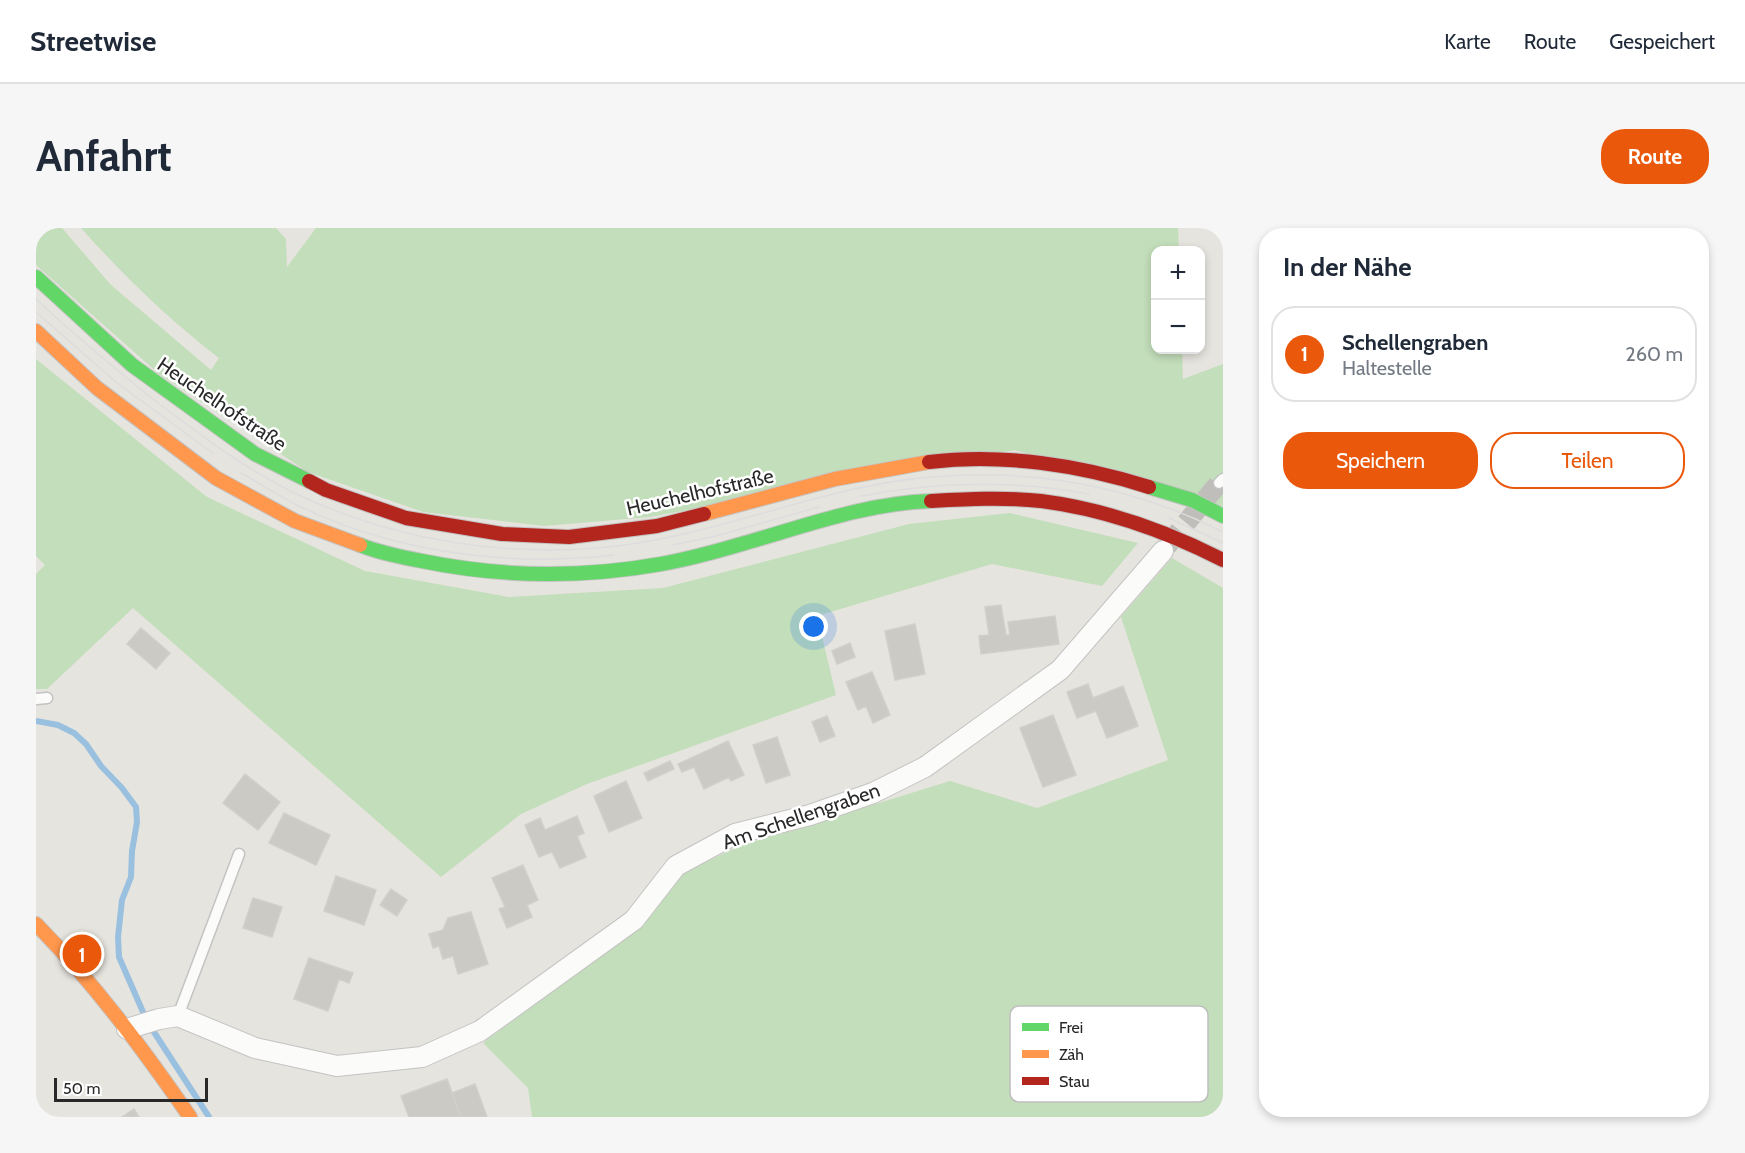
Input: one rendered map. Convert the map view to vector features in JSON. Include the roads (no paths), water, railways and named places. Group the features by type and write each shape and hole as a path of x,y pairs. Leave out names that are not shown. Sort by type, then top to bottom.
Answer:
{"main road":[{"name":"Heuchelhofstraße","path":"36,277 132,366 255,454 326,490 406,518 502,534 569,537 657,526 881,469 933,461 982,460 1038,462 1115,476 1192,500 1223,516"},
{"path":"36,331 97,388 216,478 295,521 378,552 450,567 514,574 578,573 662,564 860,511 925,501 980,499 1040,501 1105,513 1188,542 1223,560"},
{"path":"36,924 70,957 127,1029 190,1117"}],"street":[{"name":"Am Schellengraben","path":"178,1016 255,1048 337,1066 422,1057 480,1031 634,921 676,866 735,834 810,815 842,804 873,793 925,767 1060,670 1163,551"},
{"path":"127,1029 178,1016"}],"lane":[{"path":"178,1016 239,854"}],"waterway":[{"path":"36,721 58,725 74,733 86,744 101,766 136,807 137,822 132,851 131,877 122,900 118,937 119,957 143,1012"},
{"path":"152,1029 209,1117"}],"tunnel":[{"path":"1167,546 1219,483"}],"tram line":[{"path":"36,299 153,399 207,439 263,476 340,513 378,525 457,543 537,550 617,546 677,535 824,496 901,480 996,475 1043,478 1135,497 1180,512 1223,532"},
{"path":"36,312 117,383 214,454"},
{"path":"241,473 293,503 338,523 415,546 454,553 535,559 614,555"},
{"path":"862,496 919,487 975,484 1032,486 1089,494"},
{"path":"673,545 716,536 819,507"},
{"path":"1169,518 1223,543"}],"place":[{"name":"Schellengraben","path":"82,954"}]}
